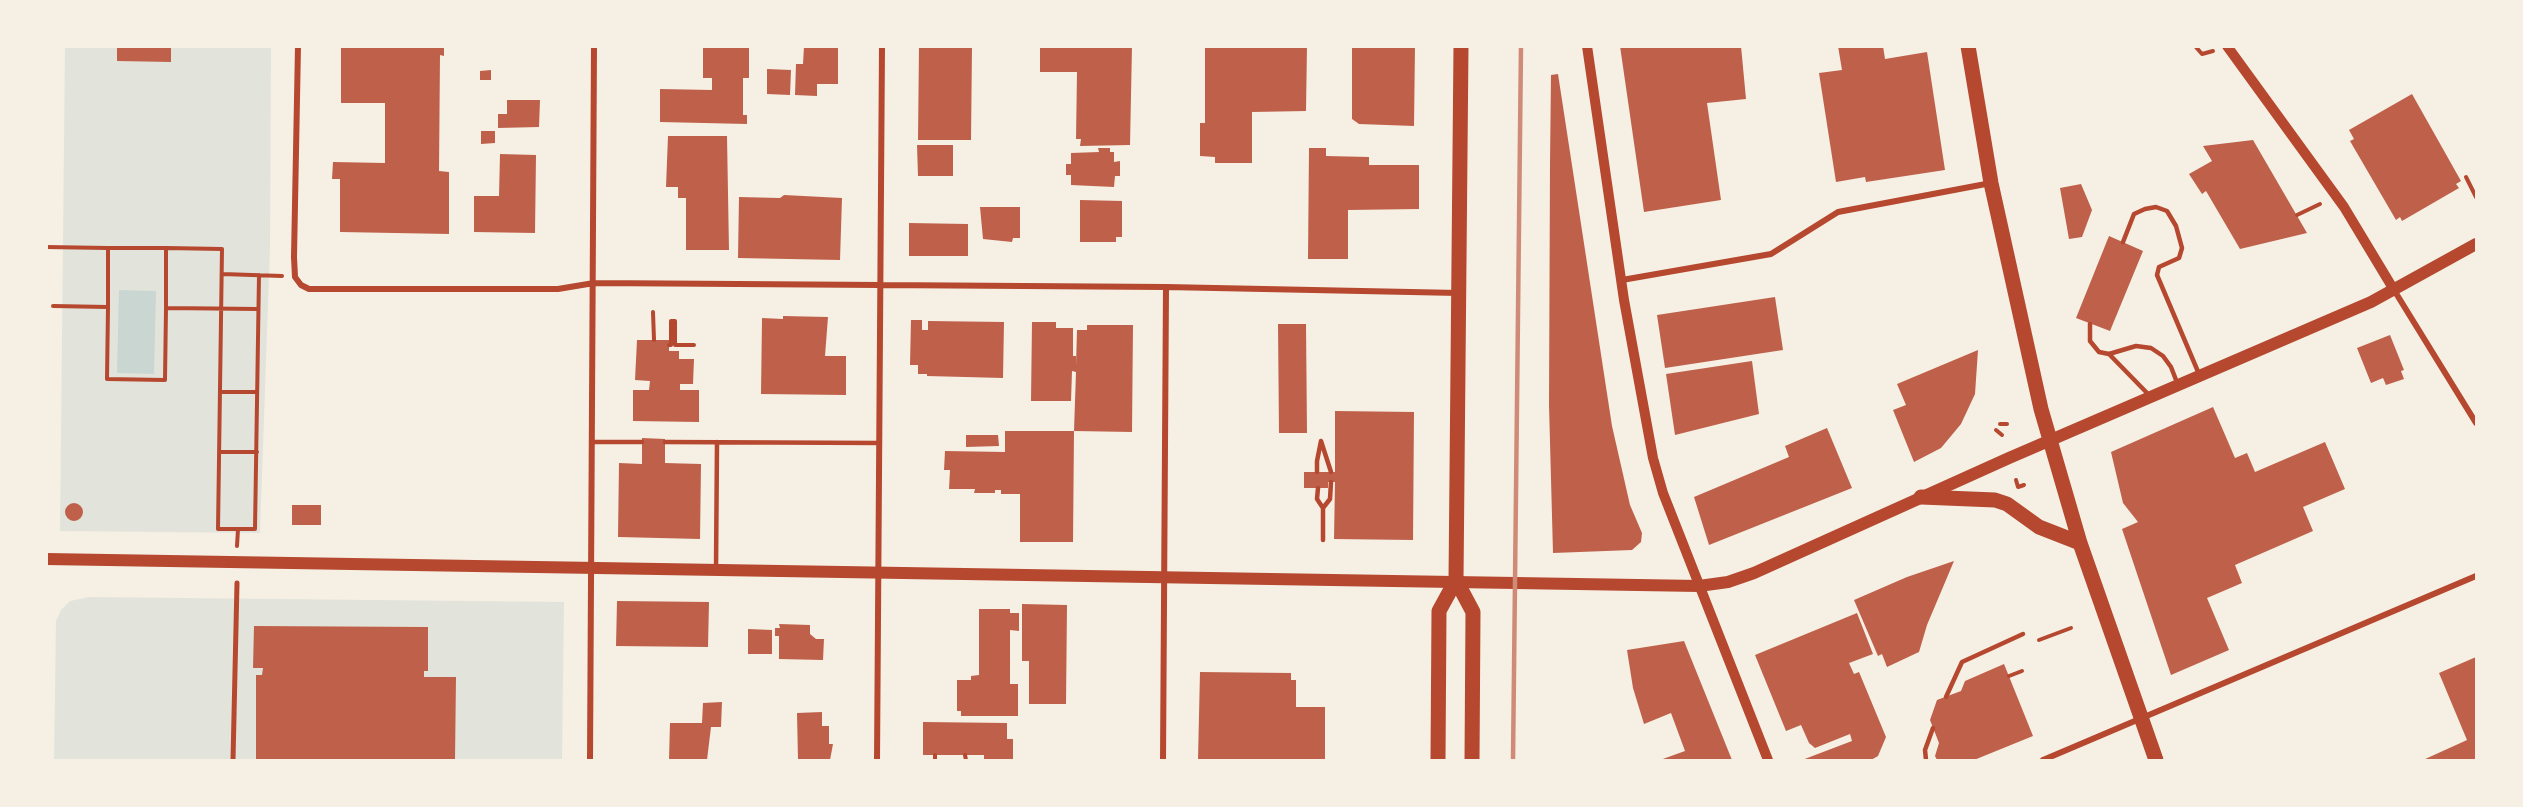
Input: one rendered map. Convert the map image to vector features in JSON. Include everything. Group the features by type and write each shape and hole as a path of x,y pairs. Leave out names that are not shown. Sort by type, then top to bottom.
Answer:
{"main road":[{"path":"1438,760 1439,612 1456,580 1461,46"},
{"path":"1968,46 1991,183 2050,441 2080,543 2156,760"},
{"path":"46,559 1164,578 1456,580 1699,586 1728,582 1754,573 1921,497 2394,290 2476,244"},
{"path":"1921,497 1984,498 2001,502 2039,527 2080,543"},
{"path":"1456,580 1473,612 1472,760"}],"street":[{"path":"298,46 295,277 301,285 309,289 558,289 594,283 1166,287 1459,292"},
{"path":"590,760 594,46"},
{"path":"877,760 882,46"},
{"path":"1587,46 1622,280 1653,458 1663,493 1768,760"},
{"path":"2227,46 2344,207 2476,423"},
{"path":"1622,280 1771,254 1838,212 1991,183"},
{"path":"1163,760 1166,287"},
{"path":"2043,760 2476,576"},
{"path":"233,760 237,583"}],"lane":[{"path":"2122,242 2134,214 2145,209 2156,207 2167,211 2176,226 2182,248 2179,258 2159,267 2157,275 2200,376"},
{"path":"2090,324 2090,341 2099,352 2109,354 2136,346 2151,348 2163,356 2179,385"},
{"path":"2109,354 2151,397"},
{"path":"1317,472 1322,441 1331,472"},
{"path":"592,442 642,442"},
{"path":"665,442 879,443"},
{"path":"716,569 717,442"},
{"path":"1323,508 1330,499 1331,482"},
{"path":"1318,488 1317,499 1323,508 1323,540"},
{"path":"1946,697 1962,662 2023,634"},
{"path":"1926,760 1924,750 1933,728"}],"path":[{"path":"2466,177 2476,197"},
{"path":"2296,215 2317,206"},
{"path":"46,247 222,249 218,529 255,530 259,275"},
{"path":"108,248 107,379 165,380 166,248"},
{"path":"222,274 295,277"},
{"path":"53,306 108,307"},
{"path":"166,308 258,309"},
{"path":"653,312 654,340"},
{"path":"669,345 671,345 671,321 675,321 675,345 694,345"},
{"path":"220,392 257,392"},
{"path":"2000,424 2007,424"},
{"path":"1996,430 2002,435"},
{"path":"219,452 257,452"},
{"path":"2016,480 2018,487 2024,485"},
{"path":"237,529 237,547"},
{"path":"2039,640 2071,628"},
{"path":"2009,676 2022,671"}],"shaded area":[{"path":"65,47 271,47 270,248 260,533 60,531"},
{"path":"119,290 156,291 154,374 117,373"},
{"path":"89,597 564,602 562,760 54,760 56,621 61,610 70,601"}],"building":[{"path":"117,46 171,46 171,62 117,61"},
{"path":"341,46 444,47 444,56 440,55 439,171 449,172 449,234 340,232 340,179 332,179 333,162 385,163 385,103 341,103"},
{"path":"703,46 749,46 749,78 743,78 743,115 747,115 747,124 660,122 660,89 712,90 712,78 703,78"},
{"path":"804,46 838,46 838,84 817,84 817,96 795,95 796,64 803,64"},
{"path":"919,46 972,46 971,140 918,140"},
{"path":"1040,46 1132,46 1130,145 1080,146 1081,139 1076,139 1077,72 1040,72"},
{"path":"1205,46 1307,46 1306,111 1252,112 1252,163 1215,163 1215,157 1200,156 1200,123 1205,123"},
{"path":"1352,46 1415,46 1414,126 1359,124 1352,119"},
{"path":"1620,46 1741,46 1746,99 1707,103 1721,200 1644,212"},
{"path":"1838,46 1883,46 1885,59 1927,52 1945,170 1866,182 1865,177 1836,182 1819,73 1842,70"},
{"path":"767,69 791,70 790,95 767,94"},
{"path":"491,70 491,80 480,80 480,71"},
{"path":"1558,74 1612,426 1630,505 1642,533 1641,542 1632,550 1553,553 1549,405 1550,163 1551,75"},
{"path":"2412,94 2461,181 2456,184 2459,188 2402,221 2400,217 2396,220 2350,141 2354,139 2349,130"},
{"path":"507,100 540,100 539,127 498,128 498,114 507,114"},
{"path":"481,131 495,131 495,143 481,144"},
{"path":"668,136 727,136 729,250 686,250 686,198 678,198 678,187 666,187"},
{"path":"2253,140 2307,233 2240,249 2206,191 2202,194 2189,174 2212,161 2203,146"},
{"path":"917,145 953,145 953,176 918,176"},
{"path":"1098,148 1110,148 1110,152 1114,152 1114,162 1120,161 1120,176 1115,176 1114,187 1071,185 1071,175 1066,175 1066,164 1071,164 1071,153 1099,152"},
{"path":"1309,148 1326,148 1326,156 1369,157 1369,165 1419,165 1419,209 1348,210 1348,259 1308,259"},
{"path":"500,154 536,155 535,233 474,232 474,196 499,196"},
{"path":"2081,184 2092,210 2082,237 2069,239 2060,188"},
{"path":"784,195 842,198 840,260 738,258 739,197 780,198"},
{"path":"1080,200 1122,201 1122,237 1116,237 1116,242 1080,242"},
{"path":"980,207 1020,207 1020,238 1013,238 1012,242 983,239"},
{"path":"909,223 968,224 968,256 909,256"},
{"path":"2109,236 2143,251 2110,331 2076,318"},
{"path":"1775,297 1783,350 1665,368 1657,315"},
{"path":"783,316 828,317 825,356 846,356 846,395 761,394 762,318 783,319"},
{"path":"911,320 922,320 922,330 928,330 928,321 1004,322 1003,378 918,374 918,365 910,365"},
{"path":"1032,322 1056,322 1056,328 1073,328 1073,356 1076,356 1076,366 1077,330 1087,330 1087,325 1133,325 1132,432 1074,431 1076,372 1072,371 1071,401 1031,401"},
{"path":"1278,324 1306,324 1307,433 1279,433"},
{"path":"2390,335 2404,370 2401,371 2404,379 2386,385 2383,378 2371,383 2357,348"},
{"path":"637,340 669,340 669,351 679,351 679,359 694,359 693,384 680,384 680,390 699,390 699,422 633,421 633,390 649,390 650,381 635,380"},
{"path":"1978,350 1975,394 1961,424 1941,448 1914,462 1893,410 1906,405 1897,384"},
{"path":"1752,361 1759,414 1675,435 1666,374"},
{"path":"2213,407 2235,458 2247,453 2255,472 2325,442 2345,489 2303,507 2313,531 2235,565 2242,583 2207,598 2229,650 2171,675 2122,529 2138,522 2123,503 2111,452"},
{"path":"1335,411 1414,412 1413,540 1334,539 1335,482 1328,482 1328,488 1304,488 1304,472 1335,472"},
{"path":"1827,428 1852,488 1709,545 1694,497 1789,457 1785,446"},
{"path":"1005,431 1074,431 1073,542 1020,542 1020,494 1001,494 1001,490 995,490 995,493 974,493 975,489 949,489 950,470 944,470 945,451 1005,452"},
{"path":"966,435 998,435 999,446 966,447"},
{"path":"642,438 665,439 665,463 701,464 700,539 618,537 619,463 642,464"},
{"path":"74,503 80,506 83,512 80,518 74,521 68,518 65,512 68,506"},
{"path":"292,505 321,505 321,525 292,525"},
{"path":"1954,561 1927,625 1919,652 1887,667 1882,654 1878,656 1854,600 1907,577"},
{"path":"617,601 709,602 708,647 616,646"},
{"path":"1022,604 1067,605 1066,704 1029,704 1029,661 1022,661"},
{"path":"979,609 1010,609 1010,613 1019,613 1019,631 1010,630 1010,684 1018,684 1018,716 961,716 961,711 957,711 957,680 971,680 971,676 979,675"},
{"path":"1857,613 1873,654 1849,663 1854,674 1859,672 1886,737 1878,756 1871,760 1802,760 1852,741 1850,734 1815,748 1809,743 1801,725 1786,731 1755,655"},
{"path":"779,624 810,625 810,634 816,639 824,639 823,660 779,659 779,636 775,636 775,628 780,628"},
{"path":"254,626 428,627 428,671 424,671 424,677 456,677 455,760 256,760 256,675 262,675 263,668 253,668"},
{"path":"748,629 772,630 772,654 748,654"},
{"path":"1684,641 1732,760 1660,760 1685,751 1671,713 1644,724 1633,688 1627,650"},
{"path":"2476,657 2476,760 2423,760 2467,740 2439,673"},
{"path":"2004,664 2033,736 1974,760 1937,760 1935,756 1939,743 1930,720 1937,700 1961,691 1965,681"},
{"path":"1200,672 1291,673 1291,680 1296,680 1296,707 1325,707 1325,760 1198,760"},
{"path":"722,702 721,727 711,727 707,760 669,760 670,723 702,723 703,703"},
{"path":"822,712 822,726 829,726 829,744 833,744 830,760 798,760 797,713"},
{"path":"923,722 1007,723 1007,739 1013,739 1013,760 984,760 984,755 923,755"}],"railway":[{"path":"1513,760 1521,46"}]}
